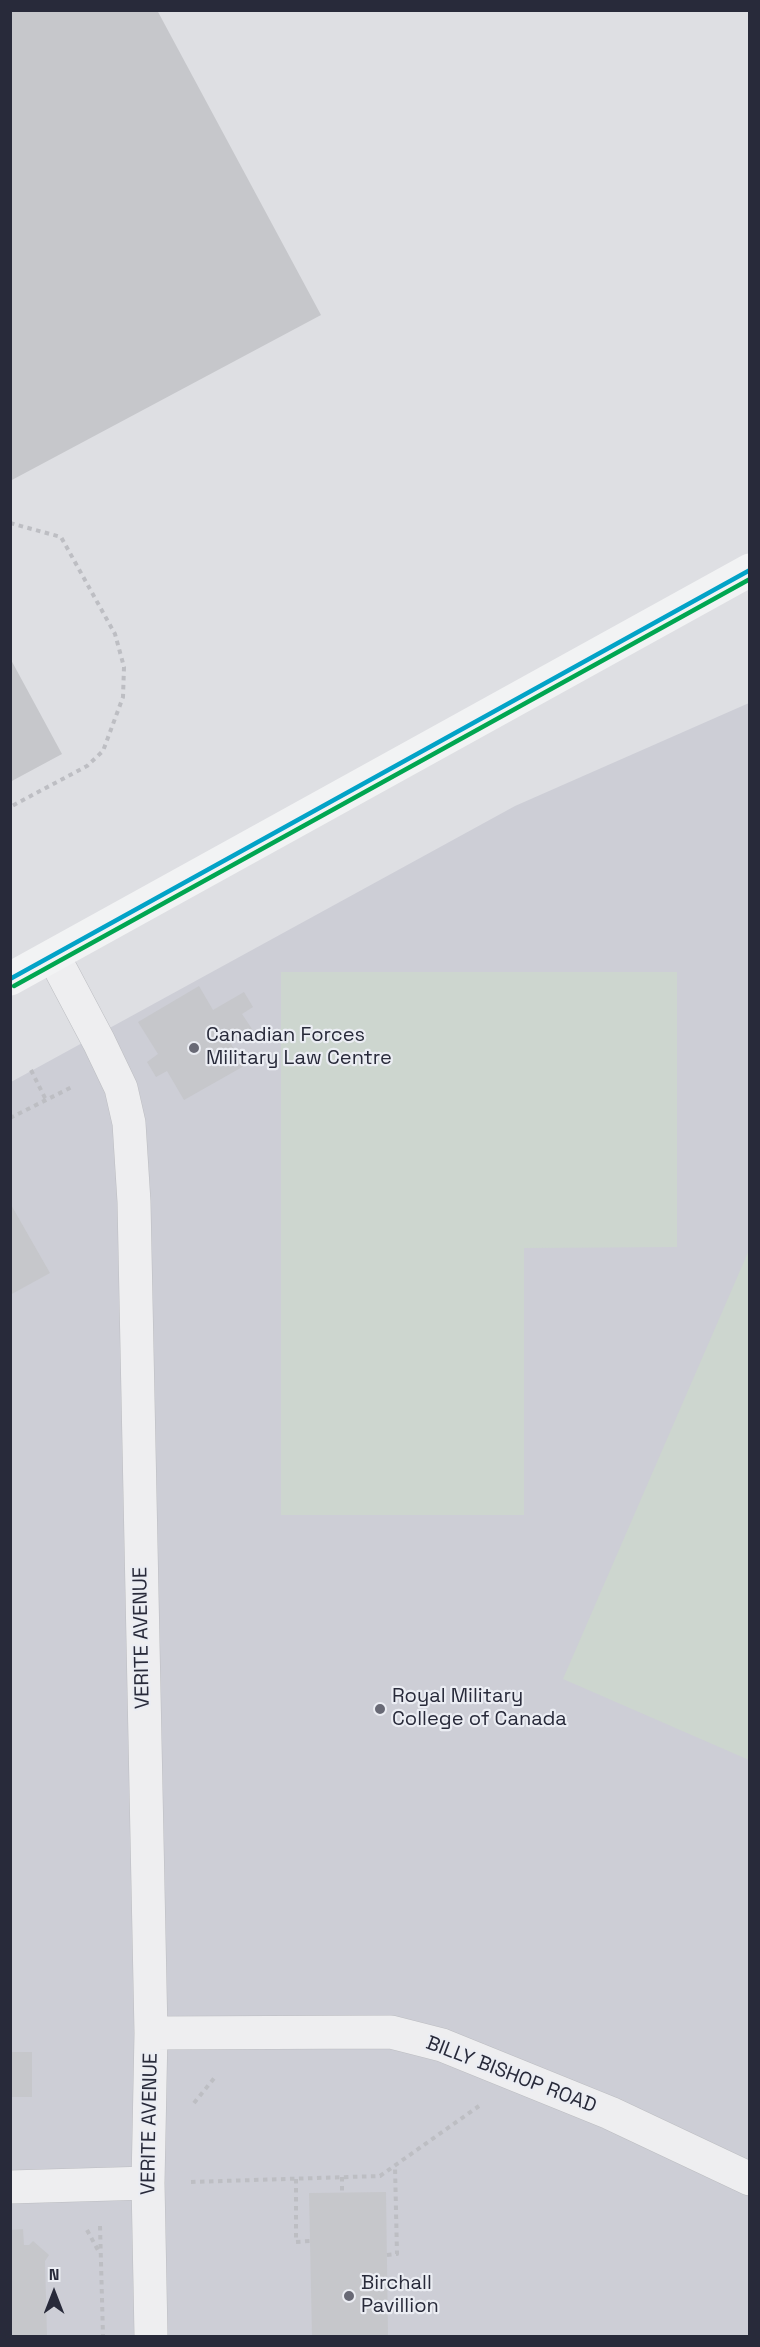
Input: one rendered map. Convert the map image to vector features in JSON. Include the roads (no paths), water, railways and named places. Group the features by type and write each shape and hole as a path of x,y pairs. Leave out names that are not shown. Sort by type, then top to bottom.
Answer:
{"main road":[{"path":"10,979 54,957 750,570"}],"street":[{"name":"VERITE AVENUE","path":"54,957 121,1088 129,1123 134,1202 151,2033 148,2183 151,2337"},
{"name":"BILLY BISHOP ROAD","path":"151,2033 391,2032 442,2045 610,2113 750,2179"},
{"path":"10,2187 148,2183"}],"place":[{"name":"Canadian Forces Military Law Centre","path":"194,1048"},
{"name":"Royal Military College of Canada","path":"380,1709"},
{"name":"Birchall Pavillion","path":"349,2296"}]}
